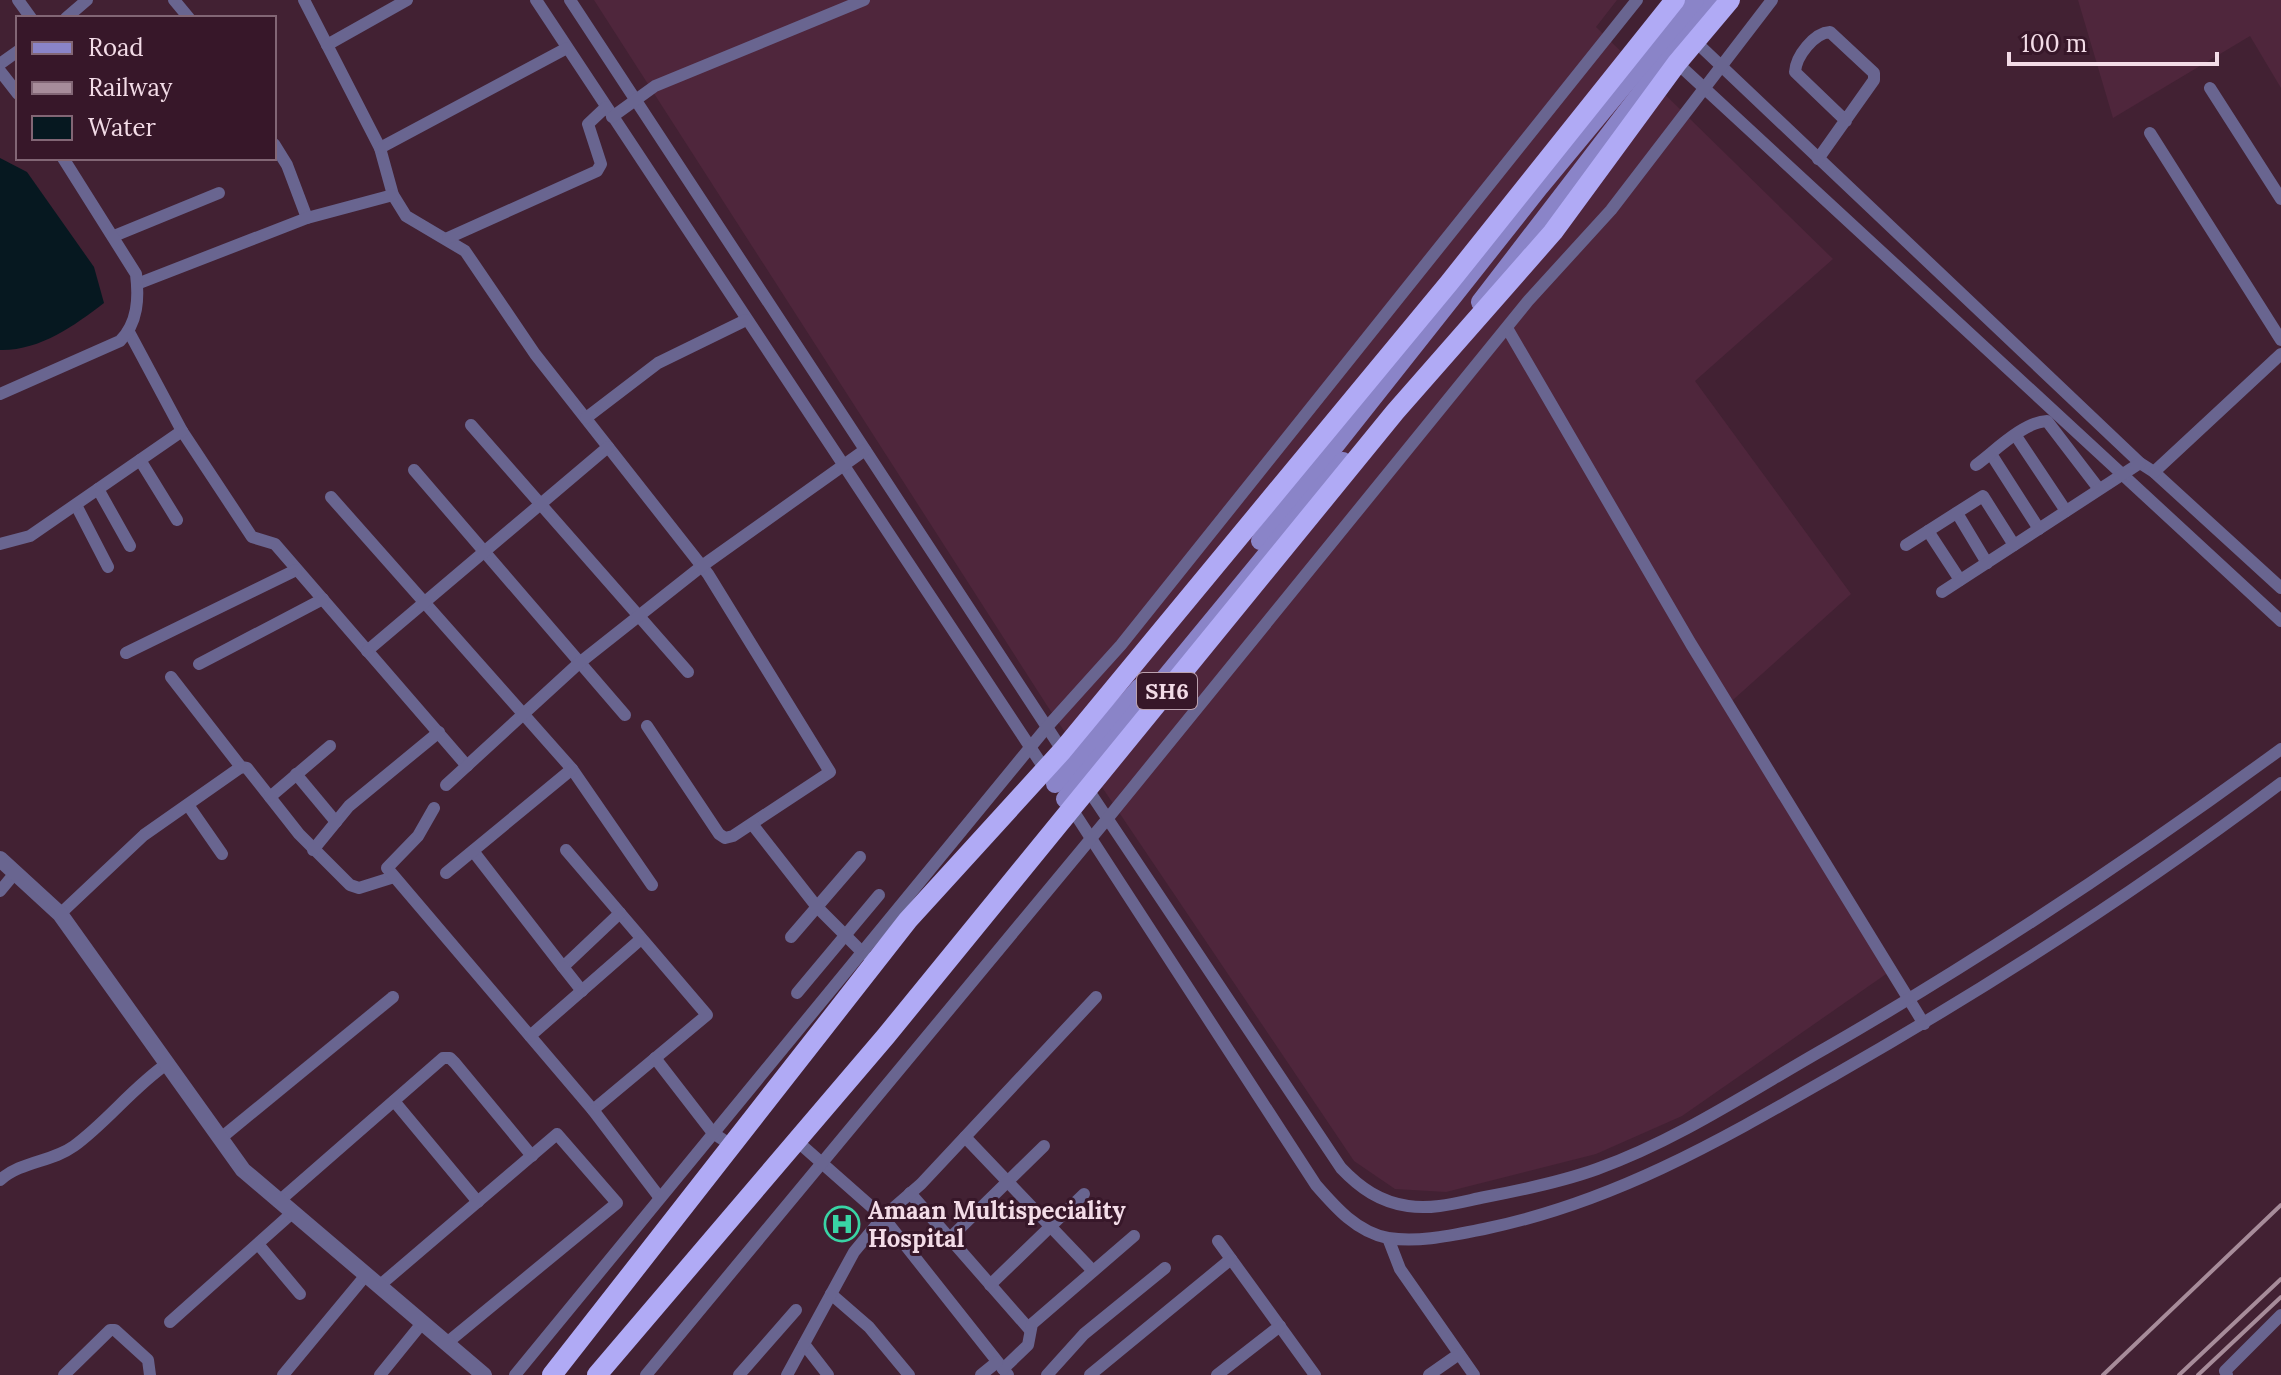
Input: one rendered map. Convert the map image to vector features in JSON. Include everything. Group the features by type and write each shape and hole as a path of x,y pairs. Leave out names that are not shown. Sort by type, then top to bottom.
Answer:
{"highway":[{"path":"552,1375 734,1147 908,920 1059,790 1076,771 1449,283 1675,0"},
{"name":"SH6","path":"597,1375 798,1142 1059,790 1553,232 1677,63 1697,43 1730,0"}],"main road":[{"path":"1076,771 1540,187 1695,0"},
{"path":"1076,771 1485,295 1712,0"}],"street":[{"path":"68,16 87,0"},
{"path":"174,0 187,16"},
{"path":"304,0 380,148 393,195 406,216 448,238 465,251 535,354 702,566 830,772 733,836 719,834 647,726"},
{"path":"327,45 407,0"},
{"path":"536,0 746,320 1032,745 1316,1185 1353,1222 1388,1238 1441,1238 1521,1221 1608,1195 1705,1149 1924,1024 2174,864 2281,783"},
{"path":"570,0 1076,771 1341,1168 1359,1186 1377,1197 1406,1206 1431,1208 1511,1192 1597,1169 1690,1126 1909,1000 2158,839 2281,749"},
{"path":"448,238 597,171 601,164 588,124 655,86 864,0"},
{"path":"646,1375 1091,839 1507,328 1611,210 1772,0"},
{"path":"515,1375 864,954 1032,745 1121,645 1632,2 1656,22"},
{"path":"1818,159 1846,121 1874,80 1874,73 1830,32 1824,32 1817,35 1802,55 1795,72 1846,121"},
{"path":"1697,43 2140,463 2154,472 2281,588"},
{"path":"380,148 567,48"},
{"path":"1677,63 2281,621"},
{"path":"0,71 16,91"},
{"path":"2210,88 2281,199"},
{"path":"2150,133 2281,340"},
{"path":"276,147 287,165 307,218"},
{"path":"0,394 104,349 129,332 139,294 136,274 64,160"},
{"path":"114,236 219,193"},
{"path":"137,284 307,218 393,195"},
{"path":"1903,273 1919,254"},
{"path":"586,418 658,363 746,320"},
{"path":"1507,328 1715,684 1924,1024"},
{"path":"129,332 182,431 252,537 275,544 467,766"},
{"path":"2154,472 2281,354"},
{"path":"1976,465 2040,421 2047,421 2099,489"},
{"path":"471,425 542,502 688,672"},
{"path":"0,544 30,536 182,431"},
{"path":"2016,436 2066,511"},
{"path":"367,651 608,447"},
{"path":"446,785 578,664 638,616 702,566 865,450"},
{"path":"1991,454 2039,529"},
{"path":"140,460 177,520"},
{"path":"1942,592 2140,463"},
{"path":"414,470 625,715"},
{"path":"98,489 130,546"},
{"path":"1906,545 1983,496 2014,545"},
{"path":"331,497 572,769 652,885"},
{"path":"76,505 108,567"},
{"path":"1957,513 1987,563"},
{"path":"1928,531 1960,580"},
{"path":"126,653 296,570"},
{"path":"199,664 323,599"},
{"path":"171,677 241,767 247,768 313,850 350,885 359,888 394,877"},
{"path":"313,850 336,822 439,732"},
{"path":"270,797 330,746"},
{"path":"60,914 144,835 241,767"},
{"path":"446,873 572,769"},
{"path":"296,774 336,822"},
{"path":"2215,797 2232,820"},
{"path":"188,805 222,854"},
{"path":"434,808 418,836 387,868 593,1110 660,1198"},
{"path":"752,824 817,907 864,954"},
{"path":"566,850 707,1015 593,1110"},
{"path":"473,851 582,991"},
{"path":"791,937 860,857"},
{"path":"0,859 60,914 243,1170 482,1374"},
{"path":"0,891 15,873"},
{"path":"797,993 879,895"},
{"path":"563,967 620,913"},
{"path":"530,1036 641,939"},
{"path":"1186,983 1209,967"},
{"path":"221,1138 393,997"},
{"path":"787,1375 854,1252 883,1217 965,1137 1096,997"},
{"path":"278,1202 443,1058 450,1058 532,1156"},
{"path":"655,1058 713,1133 734,1147"},
{"path":"0,1180 17,1169 70,1149 138,1085 168,1063"},
{"path":"394,1101 478,1202"},
{"path":"283,1375 372,1281 478,1202 557,1134 617,1203 448,1342"},
{"path":"965,1137 1093,1271"},
{"path":"798,1142 883,1217 1003,1369"},
{"path":"949,1239 1044,1146"},
{"path":"910,1193 1030,1330"},
{"path":"990,1285 1084,1194"},
{"path":"170,1322 291,1214"},
{"path":"981,1375 1003,1369 1028,1345 1032,1324 1134,1236"},
{"path":"1388,1238 1400,1269 1474,1375"},
{"path":"1218,1241 1315,1375"},
{"path":"258,1244 300,1294"},
{"path":"1090,1375 1231,1259"},
{"path":"1047,1375 1084,1334 1165,1268"},
{"path":"831,1294 869,1327 909,1375"},
{"path":"739,1375 796,1310"},
{"path":"2227,1375 2225,1371 2281,1315"},
{"path":"380,1375 423,1322"},
{"path":"1217,1375 1280,1326"},
{"path":"64,1375 110,1330 115,1330 148,1360 150,1375"},
{"path":"804,1344 828,1375"},
{"path":"1429,1375 1459,1354"}],"shaded area":[{"path":"594,0 1617,0 1596,27 1833,259 1695,381 1851,594 1724,708 1889,972 1682,1116 1596,1154 1446,1192 1395,1189 1354,1161 1048,707"},
{"path":"2078,0 2281,0 2281,88 2250,36 2113,118"}],"water":[{"path":"0,158 27,172 94,267 104,303 42,342 0,350"}],"railway":[{"path":"2103,1375 2281,1205"},
{"path":"2179,1375 2281,1279"},
{"path":"2198,1375 2281,1297"}],"place":[{"name":"Amaan Multispeciality Hospital","path":"842,1224"}]}
